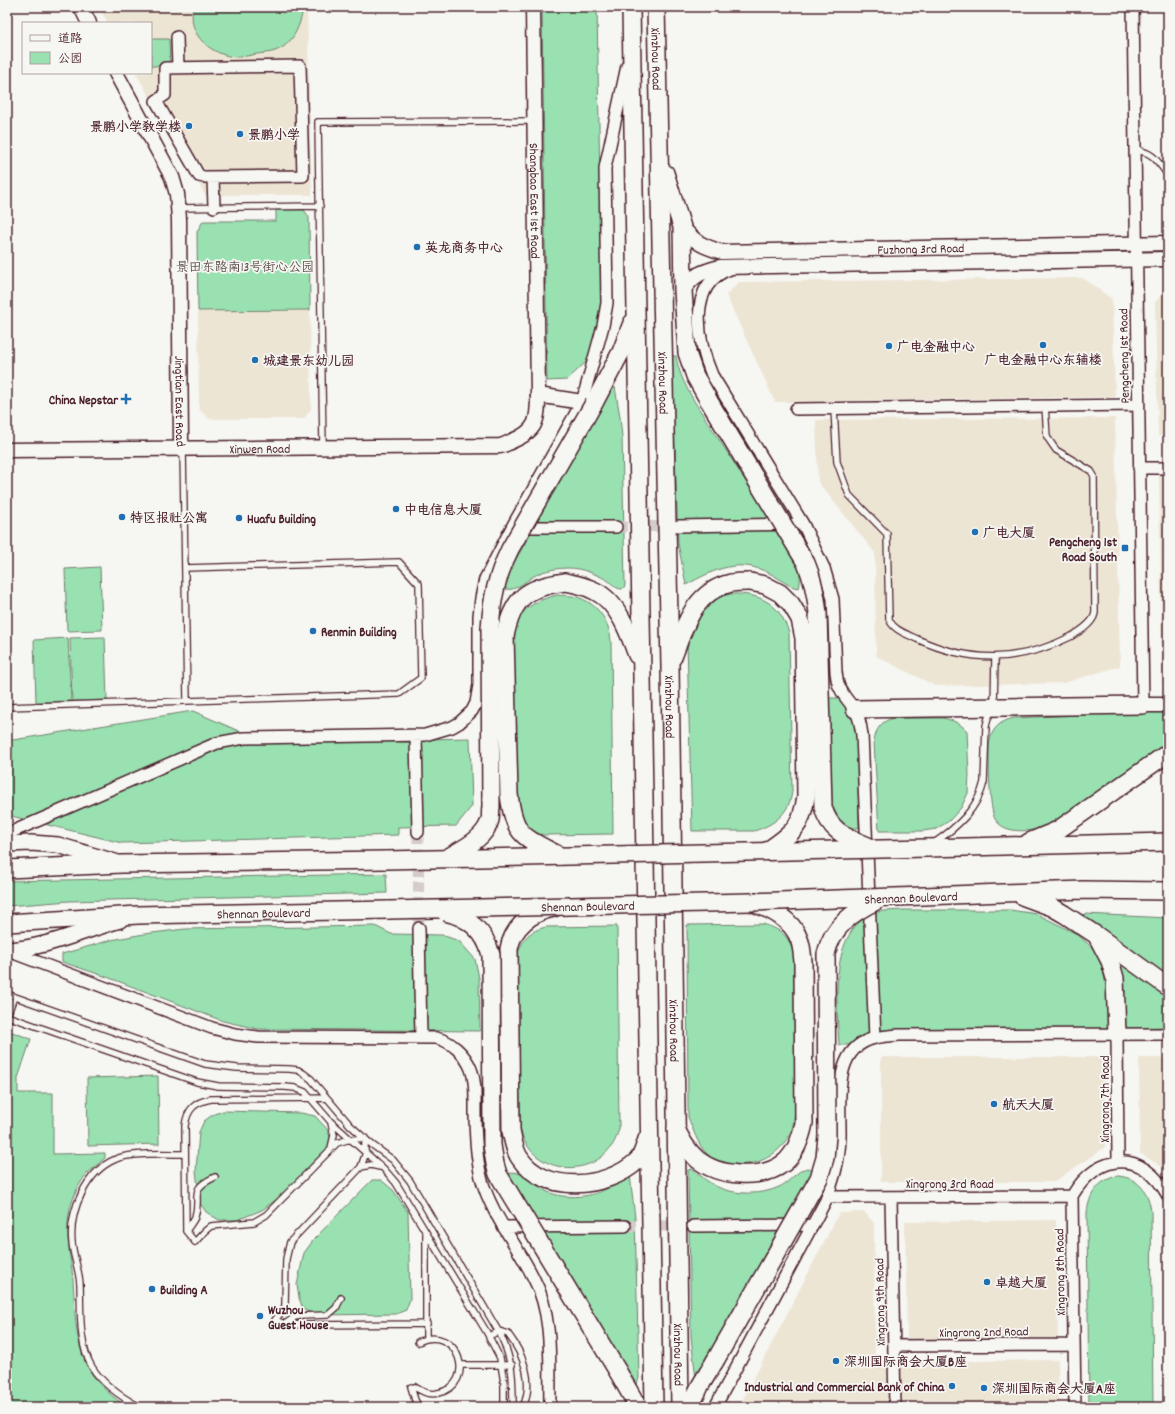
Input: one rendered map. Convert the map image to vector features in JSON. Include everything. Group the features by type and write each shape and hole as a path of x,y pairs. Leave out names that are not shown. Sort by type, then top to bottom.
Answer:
{"main road":[{"name":"Xinzhou Road","path":"631,7 654,1407"},
{"name":"Xinzhou Road","path":"656,7 670,665 675,1128 680,1407"},
{"path":"659,155 682,227 683,290 687,353 695,376 802,556 810,572 815,591 818,613 823,807 826,815 836,830 873,848"},
{"path":"445,859 475,840 485,830 490,820 490,629 492,605 501,568 588,403 621,352 630,333 636,312"},
{"path":"562,857 525,837 519,830 513,818 509,794 505,651 505,636 512,609 521,597 534,589 548,584 565,582 581,585 597,591 611,603 627,628 641,666"},
{"path":"670,665 687,619 697,604 710,593 732,583 750,582 765,585 780,593 791,604 800,619 804,638 806,796 804,811 798,824 786,838 767,851"},
{"path":"855,709 1143,705"},
{"path":"1018,846 1058,830 1161,760"},
{"path":"7,869 122,864 562,857 873,848 1168,842"},
{"path":"7,844 31,843 58,846 122,864"},
{"name":"Shennan Boulevard","path":"7,923 138,915 751,902 1083,890 1168,891"},
{"path":"1014,893 1052,908 1096,935 1168,987"},
{"path":"690,1407 700,1386 819,1178 823,1167 827,1136 827,949 833,935 846,919 866,906 883,898"},
{"path":"675,1128 684,1146 698,1160 712,1168 731,1173 749,1174 769,1171 784,1163 795,1151 802,1136 804,1123 803,961 799,939 795,930 789,923 774,912 751,902"},
{"path":"562,906 539,912 526,919 520,925 510,943 508,964 512,1131 514,1148 518,1156 533,1172 550,1180 566,1184 586,1183 604,1179 623,1171 638,1161 645,1147 649,1129"},
{"path":"429,909 453,914 470,923 481,932 489,947 491,964 492,1145 494,1164 503,1183 638,1407"},
{"path":"7,950 49,944 92,928 138,915"},
{"path":"1096,935 1110,960 1115,978 1117,1034"}],"street":[{"path":"81,7 88,22"},
{"path":"88,7 96,22"},
{"name":"Shangbao East 1st Road","path":"533,7 538,395"},
{"name":"Pengcheng 1st Road","path":"1133,7 1143,705"},
{"path":"177,37 178,67"},
{"path":"7,834 204,748 230,740 244,738 416,735 434,733 459,723 472,711 477,699 479,685 479,616 483,588 489,569 512,527 588,403 607,303 605,168 631,44"},
{"path":"300,66 303,176 199,176 156,101 165,95 165,68 178,67 300,66"},
{"name":"Jingtian East Road","path":"117,74 172,177 181,208"},
{"name":"Jingtian East Road","path":"124,74 178,176 181,187 183,443"},
{"path":"213,177 214,207"},
{"name":"Fuzhong 3rd Road","path":"682,227 693,240 706,247 722,252 1168,243"},
{"name":"Fuzhong 3rd Road","path":"683,290 692,278 706,270 720,267 1168,259"},
{"path":"740,267 729,269 715,276 707,285 701,299 700,317 703,350 712,375 803,524 828,578 833,599 837,682 841,691 858,715 862,735 875,1038"},
{"path":"538,395 588,403"},
{"name":"Xinwen Road","path":"7,441 323,444 495,439 512,442 527,434 534,425 537,413 538,395"},
{"path":"796,409 1138,405"},
{"name":"Xinwen Road","path":"7,450 183,443"},
{"path":"1139,468 1168,468"},
{"path":"678,526 803,524"},
{"path":"512,527 616,527"},
{"path":"1143,705 1168,705"},
{"path":"416,735 418,832"},
{"path":"419,928 421,1038"},
{"path":"7,950 212,1028 235,1034 258,1037 436,1038 447,1042 459,1051 471,1069 474,1082 475,1135 479,1168 487,1194 503,1227 535,1279 545,1311 548,1340 550,1407"},
{"name":"Xingrong 7th Road","path":"1117,1034 1118,1162"},
{"path":"715,1407 827,1197 836,1174 840,1139 840,1086 844,1066 847,1058 858,1045 875,1038 899,1035 1168,1034"},
{"path":"1072,1196 1084,1179 1091,1173 1099,1168 1118,1162 1129,1163 1145,1169 1158,1181 1168,1196"},
{"name":"Xingrong 3rd Road","path":"827,1197 1072,1196"},
{"name":"Xingrong 8th Road","path":"1072,1196 1075,1407"},
{"name":"Xingrong 9th Road","path":"891,1197 895,1407"},
{"path":"693,1226 812,1225"},
{"path":"503,1227 625,1226"},
{"name":"Xingrong 2nd Road","path":"894,1346 1074,1345"}],"lane":[{"path":"323,444 318,122 535,121"},
{"path":"1135,150 1144,151 1155,158 1168,175"},
{"path":"181,208 320,206"},
{"path":"834,409 836,462 849,495 887,534 889,619 892,625 910,636 936,647 968,655 995,658 1022,655 1051,646 1079,632 1094,618 1095,613 1094,476 1091,471 1056,450 1047,438 1045,406"},
{"path":"183,443 187,701"},
{"path":"7,706 399,694 421,678 419,584 399,562 185,568"},
{"path":"927,848 952,830 967,815 982,790 984,782 986,726 994,706 995,658"},
{"path":"7,994 205,1064 231,1068 298,1070 311,1079 350,1125 393,1160 410,1181 499,1331 508,1350 512,1365 514,1407"},
{"path":"14,997 7,1016 197,1082 218,1086 290,1087 302,1091 330,1121 384,1169 396,1183 489,1336 500,1358 504,1383 504,1407"},
{"path":"326,1098 211,1099 199,1102 190,1108 186,1119 185,1226 186,1231 195,1242 211,1226 254,1222 266,1215 337,1143 351,1139 365,1138"},
{"path":"330,1121 334,1135 330,1150"},
{"path":"365,1138 365,1152 361,1167 290,1242 286,1259 285,1305 284,1309 275,1320 285,1324 305,1325 427,1324"},
{"path":"140,1407 123,1398 110,1388 97,1375 88,1358 84,1347 79,1274 74,1255 72,1223 77,1202 90,1181 99,1171 116,1158 130,1155 185,1154"},
{"path":"361,1167 371,1165 384,1169"},
{"path":"186,1231 194,1217 198,1189 205,1182 214,1177"},
{"path":"426,1234 426,1339"},
{"path":"285,1324 295,1317 328,1315 336,1308 341,1298"},
{"path":"489,1336 499,1331 508,1334 523,1359 527,1374 526,1400 523,1407"},
{"path":"418,1342 426,1339 443,1340 449,1344 458,1355 460,1365 460,1372 456,1381 449,1388 443,1391 434,1394 427,1393 413,1387 415,1400 419,1407"},
{"path":"460,1365 512,1365"}],"shaded area":[{"name":"景鹏小学","path":"99,7 307,7 312,195 205,195 137,74 152,74 152,22 107,22"},
{"path":"1083,278 1112,299 1115,397 775,402 726,295 739,282"},
{"path":"1168,287 1168,436 1158,436 1155,302"},
{"name":"城建景东幼儿园","path":"310,310 311,409 304,419 209,419 199,409 198,311"},
{"path":"1115,418 1120,666 1064,683 935,686 876,656 875,553 818,482 816,420"},
{"path":"1159,473 1168,473 1168,687 1162,684"},
{"name":"航天大厦","path":"881,1057 1104,1057 1105,1147 1054,1182 881,1182"},
{"path":"1139,1058 1168,1058 1168,1171 1140,1153"},
{"path":"864,1212 874,1223 875,1362 1058,1360 1059,1407 739,1407 839,1213"},
{"name":"卓越大厦","path":"1056,1220 1058,1340 907,1342 905,1222"}],"green space":[{"path":"194,7 302,7 303,9 298,28 287,44 273,52 238,57 224,55 212,49 201,40 194,28 192,15"},
{"path":"542,7 597,7 602,304 598,327 588,360 567,380 547,381"},
{"path":"152,39 169,39 170,66 152,66"},
{"name":"景田东路南13号街心公园","path":"276,210 304,210 309,217 310,310 198,311 197,232 203,221 276,221"},
{"path":"672,356 676,356 686,387 698,407 792,552 800,578 799,588 788,584 771,574 748,566 727,567 717,570 686,585 678,543"},
{"path":"615,387 622,437 625,586 620,589 615,587 607,580 583,570 565,568 539,573 514,589 506,589 504,584 511,568 607,397"},
{"path":"100,567 102,630 67,631 65,569"},
{"path":"730,594 751,595 767,602 780,614 789,633 791,799 780,817 774,822 754,831 692,831 687,642 688,631 708,603 718,597"},
{"path":"558,595 577,597 593,605 606,622 610,635 613,834 543,835 528,827 522,819 515,804 511,647 514,628 519,616 529,607 546,598"},
{"path":"105,637 107,700 72,701 70,638"},
{"path":"68,638 71,701 36,702 34,640"},
{"path":"829,698 839,698 845,701 855,715 859,828 853,828 841,821 832,804"},
{"path":"193,711 266,743 470,738 472,806 456,826 398,827 398,835 122,843 7,815 7,741"},
{"path":"1168,711 1168,744 1050,826 1020,831 1006,828 995,819 990,796 989,748 993,732 1003,722 1014,718"},
{"path":"893,718 942,718 956,722 967,731 969,775 968,793 961,808 949,821 936,829 923,831 879,831 874,742 879,727"},
{"path":"386,874 387,893 69,901 7,906 7,881"},
{"path":"902,910 1010,910 1037,914 1077,934 1096,951 1102,967 1107,990 1109,1028 892,1033 852,1045 839,1045 837,1010 838,971 842,952 849,936 859,922 874,913"},
{"path":"1081,915 1168,918 1168,976"},
{"path":"763,924 780,931 787,938 794,954 795,1111 792,1129 783,1145 769,1157 761,1161 734,1164 719,1161 706,1153 698,1140 688,1117 687,925"},
{"path":"375,926 391,934 442,935 459,941 475,959 479,978 480,1031 258,1029 223,1021 107,977 62,962 62,954 111,940 185,929"},
{"path":"617,926 619,1129 616,1139 610,1148 600,1158 588,1164 575,1167 562,1167 549,1164 538,1157 529,1147 521,1131 518,953 525,939 531,933 535,930 546,927"},
{"path":"1115,956 1168,991 1168,1027 1124,1028"},
{"path":"7,1030 31,1039 18,1078 18,1093 53,1093 53,1154 105,1153 105,1158 86,1175 75,1194 71,1204 69,1217 68,1240 77,1335 84,1359 97,1381 127,1407 7,1407"},
{"path":"158,1076 159,1144 88,1146 87,1078"},
{"path":"223,1111 301,1113 315,1116 327,1129 330,1137 328,1148 284,1194 262,1210 237,1220 219,1220 206,1212 200,1203 196,1171 199,1132 204,1121 214,1114"},
{"path":"807,1168 811,1169 814,1177 696,1379 691,1337 688,1170 692,1169 709,1182 720,1188 734,1192 757,1193 779,1187"},
{"path":"513,1172 525,1177 551,1193 575,1197 599,1192 630,1175 635,1218 639,1378 637,1384 634,1384 507,1174"},
{"path":"1118,1176 1132,1180 1142,1187 1150,1205 1153,1407 1089,1407 1087,1213 1092,1194 1100,1184"},
{"path":"372,1180 381,1180 393,1190 408,1212 410,1299 406,1310 396,1314 316,1315 303,1309 299,1298 297,1285 304,1253 315,1238"}],"tunnel":[{"path":"616,527 674,526"},
{"path":"418,832 419,928"},
{"path":"625,1226 693,1226"}],"place":[{"name":"景鹏小学教学楼","path":"189,126"},
{"name":"景鹏小学","path":"240,134"},
{"name":"英龙商务中心","path":"417,247"},
{"name":"广电金融中心东辅楼","path":"1043,345"},
{"name":"广电金融中心","path":"889,346"},
{"name":"城建景东幼儿园","path":"255,360"},
{"name":"China Nepstar","path":"126,399"},
{"name":"中电信息大厦","path":"396,509"},
{"name":"特区报社公寓","path":"122,517"},
{"name":"Huafu Building","path":"239,518"},
{"name":"广电大厦","path":"975,532"},
{"name":"Pengcheng 1st Road South","path":"1125,548"},
{"name":"Renmin Building","path":"313,631"},
{"name":"航天大厦","path":"994,1104"},
{"name":"卓越大厦","path":"987,1282"},
{"name":"Building A","path":"152,1289"},
{"name":"Wuzhou Guest House","path":"260,1316"},
{"name":"深圳国际商会大厦B座","path":"836,1361"},
{"name":"Industrial and Commercial Bank of China","path":"952,1386"},
{"name":"深圳国际商会大厦A座","path":"984,1388"}]}
